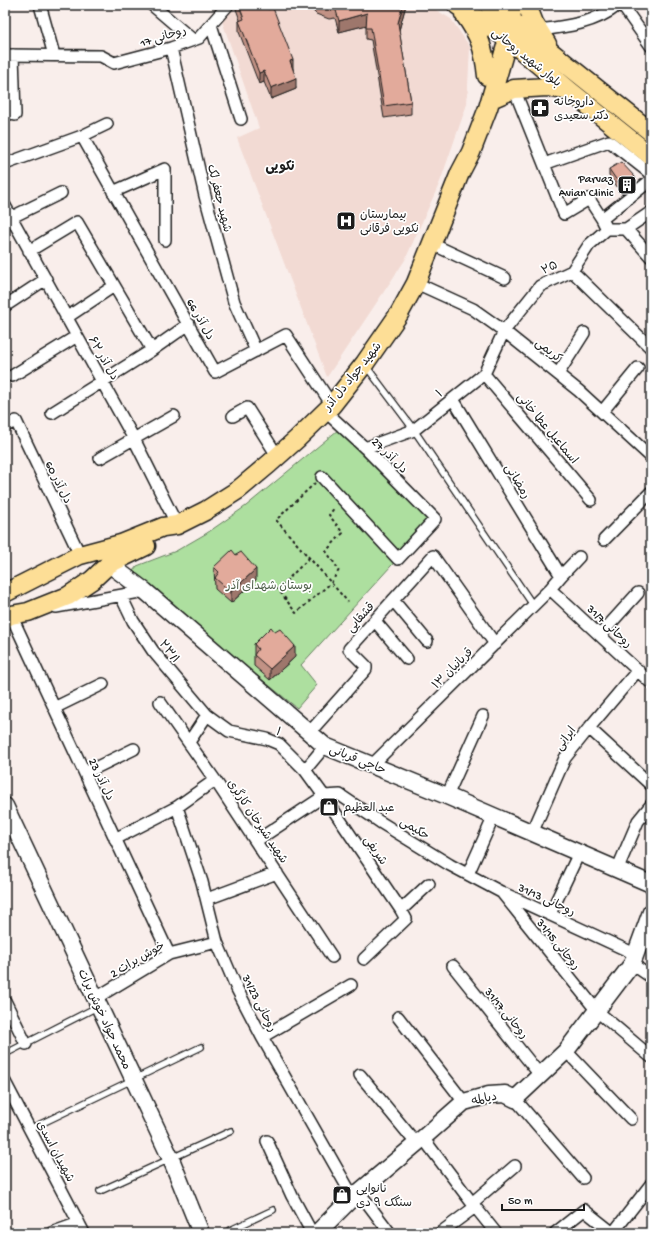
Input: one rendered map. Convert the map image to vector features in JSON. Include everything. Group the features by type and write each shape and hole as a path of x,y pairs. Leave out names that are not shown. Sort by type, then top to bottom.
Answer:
{"main road":[{"path":"457,5 475,29 481,42 485,57 487,76"},
{"name":"بلوار شهید روحانی","path":"457,5 503,17 651,132"},
{"path":"527,5 538,30 558,60"},
{"name":"بلوار شهید روحانی","path":"503,17 570,91 651,156"},
{"name":"شهید جواد دل آذر","path":"460,173 464,150 487,76 503,17"},
{"name":"شهید جواد دل آذر","path":"177,525 206,511 238,490 297,439 328,408 365,363 399,314 416,283 460,173 471,152 491,100 503,17"},
{"path":"491,100 514,89 547,87 570,91"},
{"path":"589,106 587,101 589,95 593,92 599,92"},
{"path":"5,594 80,555 121,544 163,527 177,525"},
{"path":"15,615 68,596 92,580 109,564 168,536 177,525"},
{"path":"5,594 33,588 83,567 109,564"},
{"name":"حاجی قربانی","path":"109,564 145,591 325,746 447,796 651,884"},
{"path":"58,577 64,577 70,580 72,592 68,596"},
{"name":"محمد جواد خوش برات","path":"5,806 171,1158 202,1233"},
{"name":"دیالمه","path":"317,1233 356,1194 464,1102 489,1095 505,1094 515,1099 566,1051 597,1011 639,951 651,912"}],"street":[{"path":"15,115 9,55 54,55 40,5"},
{"path":"152,5 193,40"},
{"name":"روحانی 17","path":"54,55 101,56 114,63 171,48 200,38 228,5"},
{"path":"538,30 586,22 607,14 618,5"},
{"path":"622,5 651,46"},
{"path":"210,25 241,119"},
{"name":"شهید جعفر لک","path":"171,48 205,196 234,302 256,351"},
{"path":"514,89 564,214 589,199 607,229 626,229 651,212"},
{"path":"5,164 82,136 107,124"},
{"name":"دل آذر 66","path":"82,136 215,372 286,335 328,408"},
{"path":"544,164 609,141 651,174"},
{"path":"113,192 165,168 165,240"},
{"path":"602,219 651,180"},
{"path":"8,219 61,193"},
{"name":"دل آذر ۶۲","path":"5,206 8,219 46,279 66,318 103,381 177,525"},
{"path":"29,251 77,222 152,350"},
{"name":"۲۵","path":"504,331 540,286 572,271 589,245 607,229"},
{"path":"626,229 651,257"},
{"path":"432,244 505,278"},
{"path":"572,271 651,348"},
{"path":"5,306 46,279"},
{"name":"کریمی","path":"416,283 473,309 504,331 579,391 650,453"},
{"path":"66,318 114,286"},
{"path":"52,413 152,350 189,324"},
{"name":"۱","path":"364,448 414,430 484,374 504,331"},
{"path":"558,374 584,333"},
{"path":"12,376 77,336"},
{"path":"602,412 638,368"},
{"name":"اسماعیل عطا خانی","path":"484,374 591,500"},
{"name":"رمضانی","path":"453,399 560,576"},
{"path":"233,416 247,408 278,456"},
{"name":"دل آذر 27","path":"328,408 364,448 435,519 398,559 342,498"},
{"path":"100,458 174,416"},
{"name":"دل آذر 60","path":"5,426 16,421 80,555"},
{"path":"322,477 342,498"},
{"path":"604,540 651,492"},
{"name":"قشقایی","path":"309,733 366,669 366,666 349,649 433,556 495,644"},
{"name":"۱۳ قربانیان","path":"372,765 550,589 560,576 579,557"},
{"name":"روحانی 31/7","path":"550,589 651,683"},
{"path":"15,615 145,591"},
{"path":"600,635 638,593"},
{"name":"۲۳/۱","path":"121,596 133,621 153,651 207,715"},
{"path":"393,600 427,641"},
{"name":"دل آذر 23","path":"15,615 54,708 169,954"},
{"path":"375,620 407,659"},
{"name":"ایرانی","path":"532,833 565,758 638,670"},
{"path":"54,708 103,684"},
{"name":"شهید شیرخان کارگری","path":"160,702 215,780 332,957"},
{"path":"189,742 207,715"},
{"name":"۱","path":"207,715 229,731 267,739 279,744 305,770 324,796"},
{"path":"447,796 483,716"},
{"path":"589,728 651,785"},
{"path":"305,770 325,746"},
{"path":"85,773 134,749"},
{"path":"115,839 177,807 215,780"},
{"name":"حکیمی","path":"324,796 340,795 380,822 450,865"},
{"path":"256,841 324,796"},
{"name":"شریفی","path":"324,796 404,914"},
{"path":"617,870 638,821 651,806"},
{"name":"روحانی 31/23","path":"177,807 202,882 218,942 237,989 262,1037 356,1194 390,1233"},
{"path":"468,874 494,816"},
{"path":"550,914 579,853"},
{"name":"روحانی 31/13","path":"450,865 501,892 639,951 651,977"},
{"path":"207,899 277,873"},
{"path":"364,959 429,884"},
{"name":"روحانی 31/15","path":"501,892 597,1011 651,1057"},
{"name":"خوش برات 2","path":"98,1002 169,954 218,942"},
{"name":"روحانی 31/17","path":"453,966 540,1075"},
{"path":"262,1037 351,985"},
{"path":"5,1001 26,1044"},
{"path":"398,1017 464,1102"},
{"path":"566,1051 631,1119"},
{"path":"360,1075 420,1141 496,1233"},
{"name":"شهیدان اسدی","path":"5,1082 84,1233"},
{"path":"515,1099 583,1178"},
{"path":"5,1106 16,1102"},
{"path":"267,1141 292,1196 312,1233"},
{"path":"440,1233 515,1166"},
{"path":"555,1233 584,1210 613,1233 651,1184"},
{"path":"51,1233 79,1223"}],"lane":[{"path":"365,363 414,430 533,605"},
{"path":"5,1054 26,1044 98,1002"},
{"path":"30,1128 201,1046"},
{"path":"100,1191 231,1131"},
{"path":"224,1233 273,1210"}],"path":[{"path":"322,477 276,520 348,602"},
{"path":"309,558 278,590 296,613 331,583 339,570 326,551 343,533 329,515 342,498"}],"shaded area":[{"name":"بیمارستان نکویی فرقانی","path":"232,5 428,5 451,19 470,47 467,104 440,182 405,260 327,377 237,138 259,128 221,18"}],"green space":[{"name":"بوستان شهدای آذر","path":"344,425 431,522 301,665 317,685 297,708 134,576 133,571 137,566 176,551 207,533 246,506"}],"building":[{"path":"239,5 267,5 268,9 273,8 293,60 290,61 296,78 271,88 264,71 259,73 239,21 244,19"},
{"path":"322,5 403,5 398,23 411,102 384,106 371,28 366,28 367,13 339,21 335,7"},
{"path":"621,162 635,177 622,188 609,169"},
{"path":"232,550 236,555 241,552 256,569 231,592 215,578 219,572 214,567"},
{"path":"271,627 275,632 280,629 295,646 270,669 254,655 258,649 254,644"}],"place":[{"name":"داروخانه دکتر سعیدی","path":"540,108"},
{"name":"Parvaz Avian Clinic","path":"627,185"},
{"name":"بیمارستان نکویی فرقانی","path":"346,221"},
{"name":"عبد العظيم","path":"329,807"},
{"name":"نانوایی سنگک ۹ دی","path":"342,1195"}],"district":[{"name":"نکویی","path":"280,165"}]}
